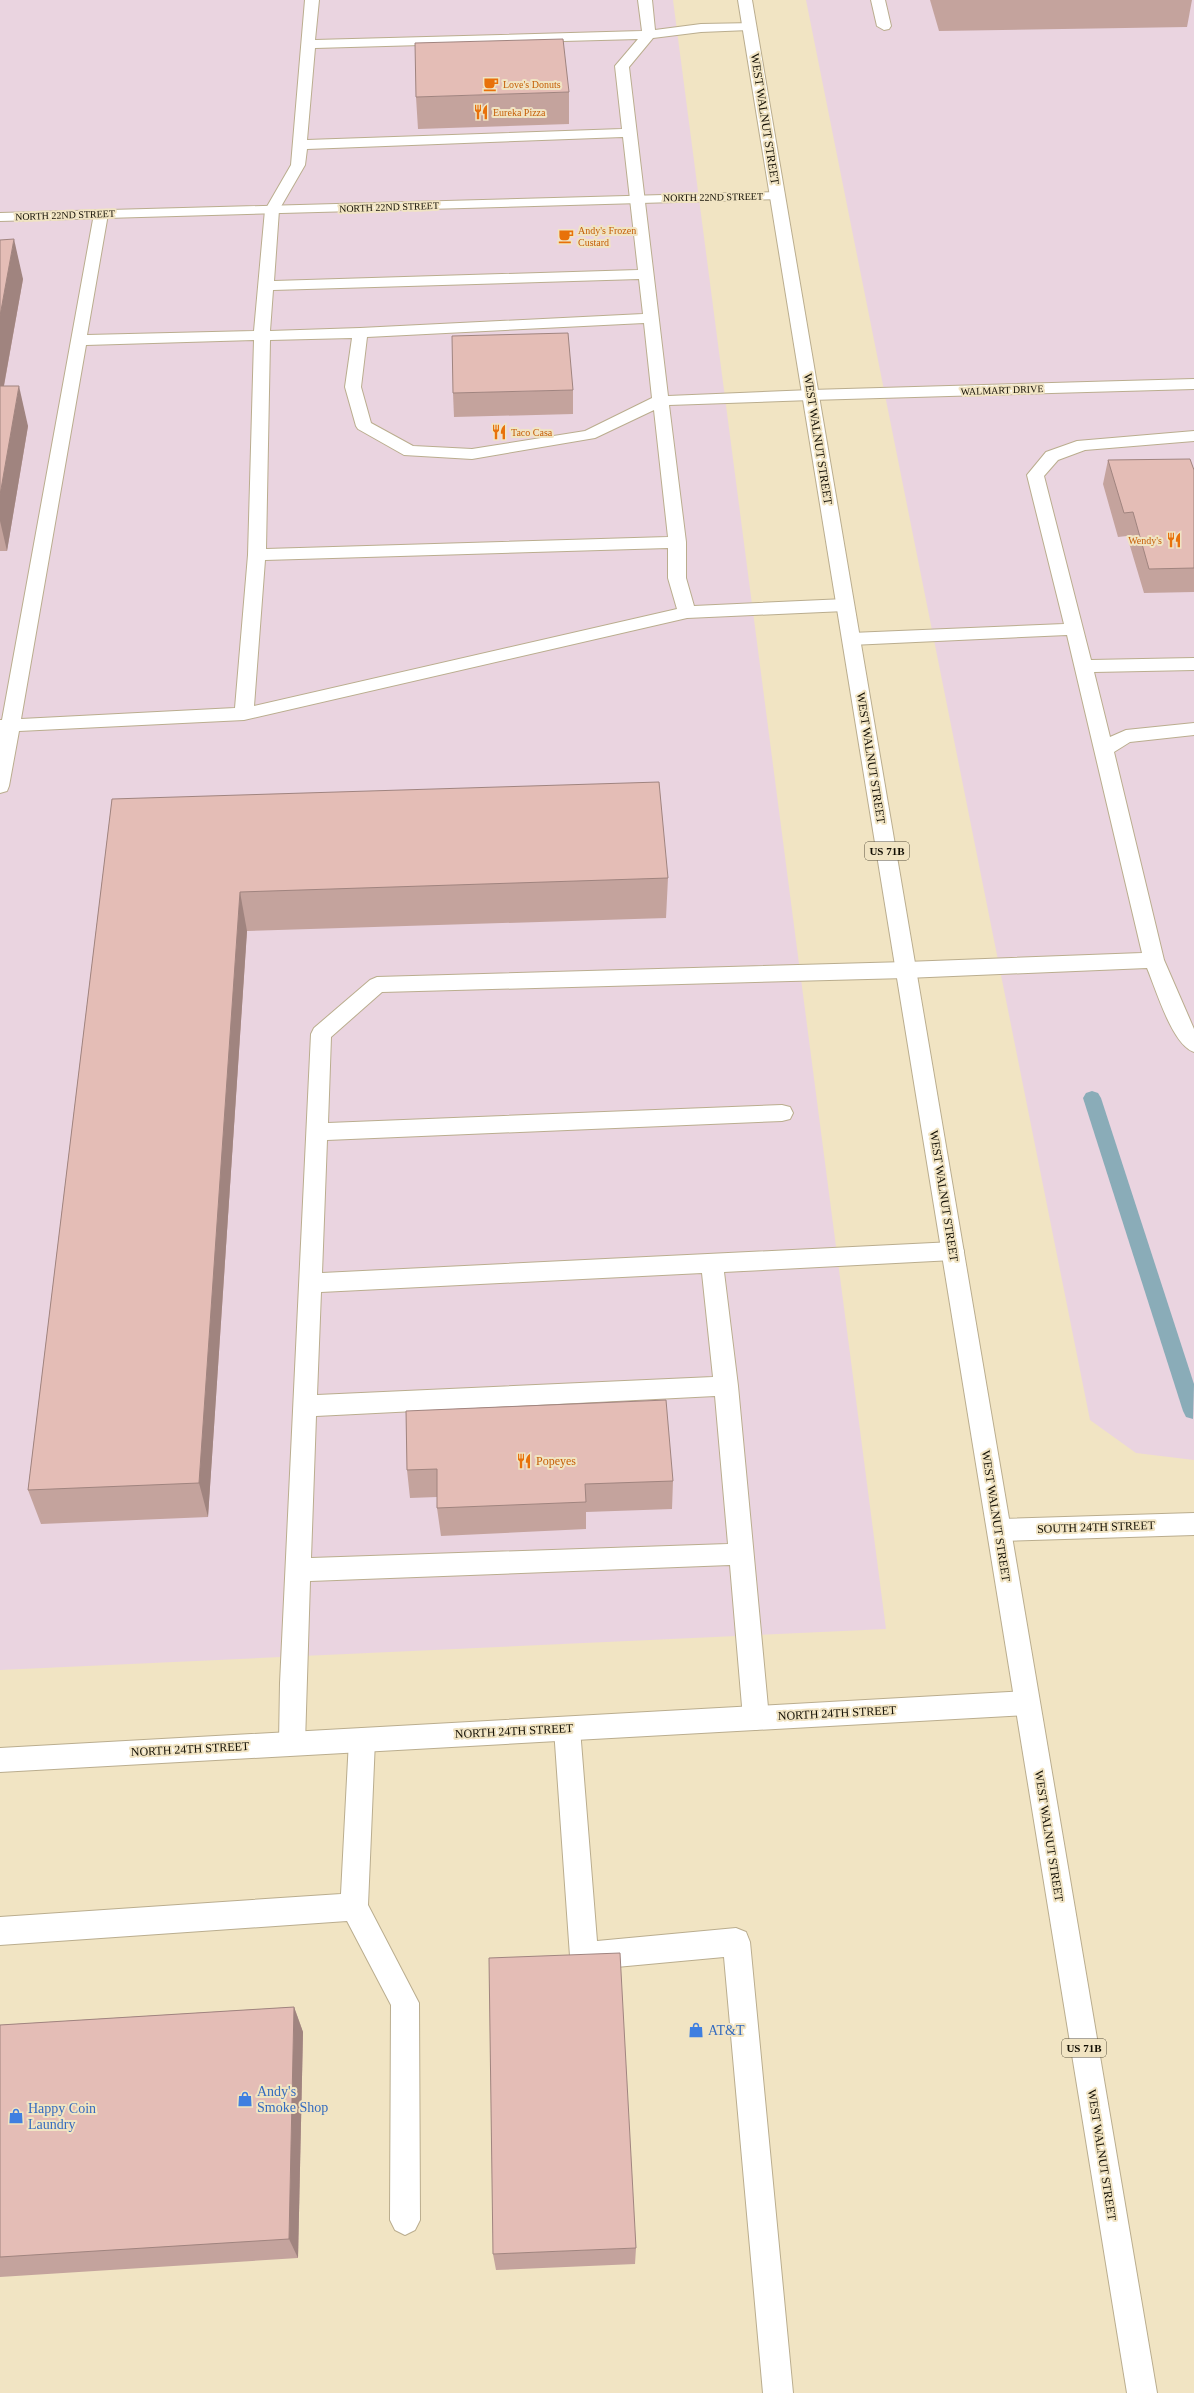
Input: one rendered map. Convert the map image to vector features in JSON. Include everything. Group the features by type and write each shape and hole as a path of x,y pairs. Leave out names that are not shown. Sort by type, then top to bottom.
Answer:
{"main road":[{"path":"244,714 257,555 262,335 272,210 298,166 312,0"},
{"path":"645,0 649,35 622,66 644,274 676,542 677,578 687,612"},
{"name":"WEST WALNUT STREET","path":"745,0 1142,2393"},
{"path":"878,0 884,26"},
{"path":"308,44 649,35 701,28 749,26"},
{"path":"299,145 629,133"},
{"name":"NORTH 22ND STREET","path":"0,217 777,196"},
{"path":"0,786 5,725 79,340 101,214"},
{"path":"266,286 644,274"},
{"path":"79,340 360,333 650,318"},
{"path":"360,333 353,387 364,426 410,451 472,454 589,434 660,401"},
{"name":"WALMART DRIVE","path":"660,401 811,395 1193,386"},
{"path":"1194,436 1083,445 1052,456 1035,475 1104,750 1154,960 1185,1033 1194,1044"},
{"path":"257,555 676,542"},
{"path":"5,725 244,714 687,612 845,605"},
{"path":"851,639 1074,629"},
{"path":"1083,666 1194,664"},
{"path":"1104,750 1126,736 1194,730"},
{"path":"292,1743 321,1034 378,985 906,970 1154,960"},
{"path":"317,1132 782,1113"},
{"path":"311,1283 953,1251"},
{"path":"712,1263 726,1386 756,1718"},
{"path":"305,1406 726,1386"},
{"name":"SOUTH 24TH STREET","path":"999,1530 1194,1524"},
{"path":"298,1570 742,1554"},
{"name":"NORTH 24TH STREET","path":"0,1760 1027,1703"},
{"path":"568,1729 584,1956 736,1942 778,2393"},
{"path":"362,1740 354,1907 405,2003 405,2220"},
{"path":"0,1931 354,1907"}],"shaded area":[{"path":"0,0 673,0 886,1629 0,1670"},
{"path":"806,0 1194,0 1194,1460 1136,1453 1090,1420"}],"building":[{"path":"563,39 569,92 416,97 415,43"},
{"path":"14,239 0,316 0,240"},
{"path":"568,333 573,390 453,393 452,336"},
{"path":"0,386 19,386 0,495"},
{"path":"1190,459 1194,470 1194,568 1149,569 1133,512 1124,513 1108,460"},
{"path":"659,782 668,878 240,892 199,1483 28,1490 112,799"},
{"path":"666,1400 673,1481 585,1484 586,1502 437,1508 437,1469 407,1470 406,1411"},
{"path":"620,1953 636,2248 493,2254 489,1958"},
{"path":"294,2007 289,2239 0,2257 0,2025"}],"waterway":[{"path":"1092,1098 1193,1411"}],"place":[{"name":"Love's Donuts","path":"491,84"},
{"name":"Eureka Pizza","path":"481,112"},
{"name":"Andy's Frozen Custard","path":"566,236"},
{"name":"Taco Casa","path":"499,432"},
{"name":"Wendy's","path":"1174,540"},
{"name":"Popeyes","path":"524,1461"},
{"name":"AT&T","path":"696,2030"},
{"name":"Andy's Smoke Shop","path":"245,2099"},
{"name":"Happy Coin Laundry","path":"16,2116"}]}
